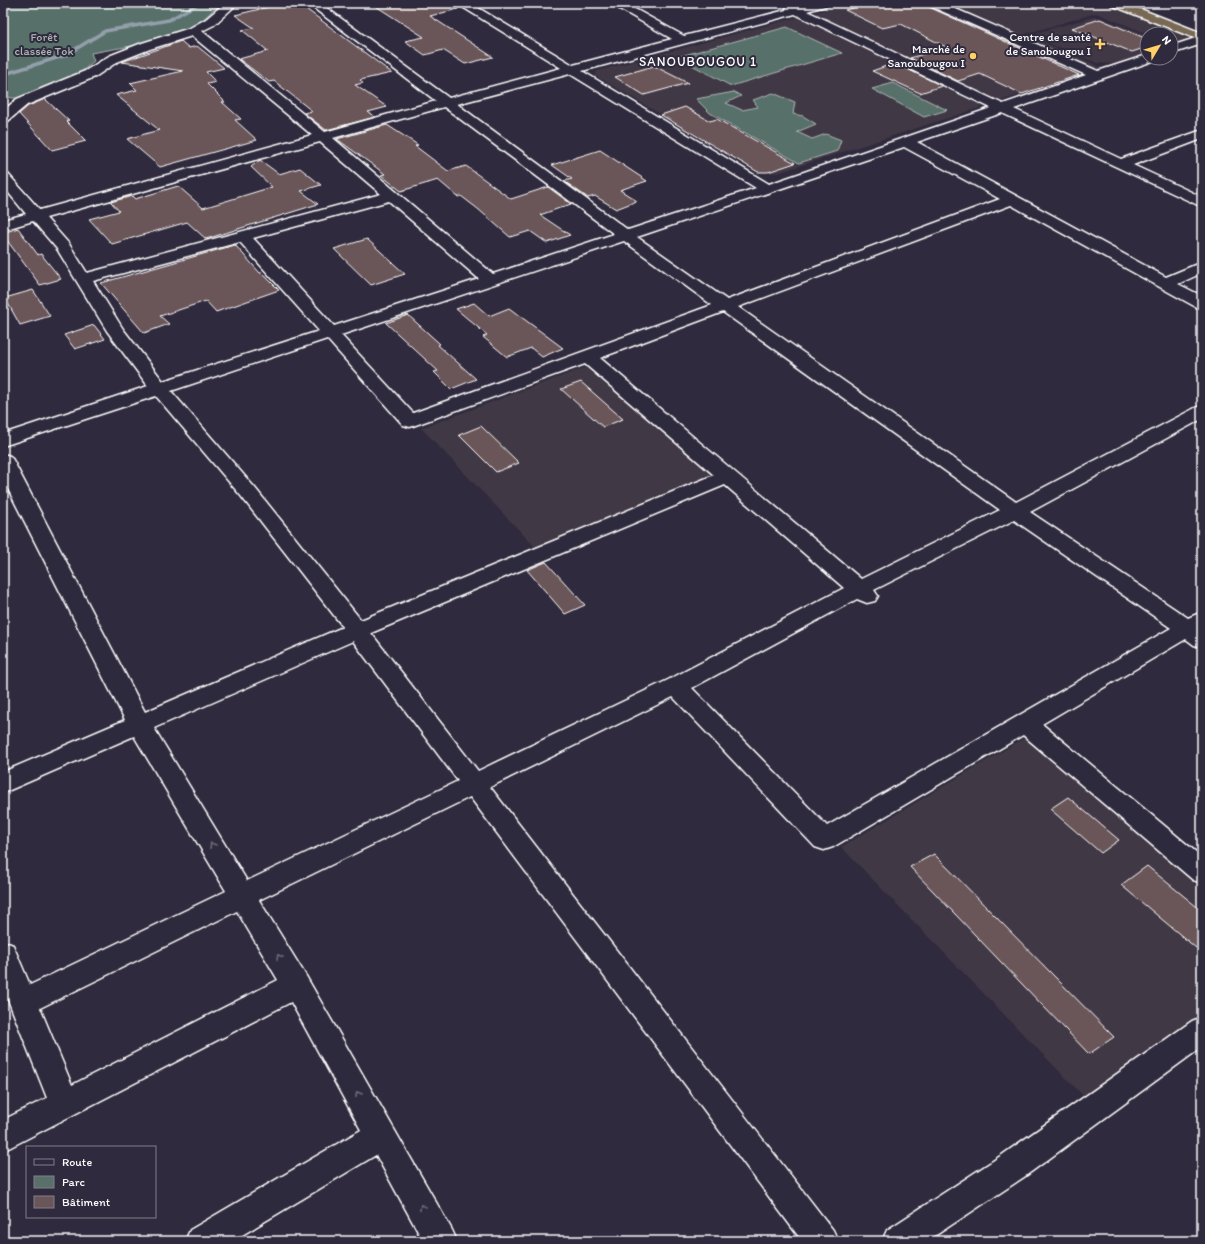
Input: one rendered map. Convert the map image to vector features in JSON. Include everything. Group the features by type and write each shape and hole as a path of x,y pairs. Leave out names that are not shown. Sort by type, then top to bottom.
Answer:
{"highway":[{"path":"1115,3 1202,38"}],"street":[{"path":"3,118 22,102 90,74 114,59 146,46 194,31 210,22 232,3"},
{"path":"313,3 626,236 1015,511 1197,629 1024,723 824,840 676,686"},
{"path":"462,3 768,189"},
{"path":"615,3 682,40"},
{"path":"781,3 1202,203"},
{"path":"3,225 448,102 825,3"},
{"path":"932,3 1098,76"},
{"path":"194,31 323,137 490,280"},
{"path":"1179,47 1202,38"},
{"path":"3,440 768,189 1139,62"},
{"path":"1121,164 1202,134"},
{"path":"906,142 1202,303"},
{"path":"3,177 63,247 116,331 160,388 223,462 357,630 475,783 822,1241"},
{"path":"83,279 391,196"},
{"path":"243,236 410,421 588,358 725,305 1012,200"},
{"path":"1166,283 1202,267"},
{"path":"588,358 863,593"},
{"path":"23,1002 676,686 863,593 1202,412"},
{"path":"3,460 139,724 296,985 441,1241"},
{"path":"3,783 357,630 727,477"},
{"path":"1024,723 1202,872"},
{"path":"3,953 64,1104"},
{"path":"3,1136 296,985"},
{"path":"898,1241 1013,1166 1202,1030"},
{"path":"202,1241 381,1135"}],"shaded area":[{"path":"850,3 1101,3 1160,26 1139,26 1139,30 1096,13 1025,34 1103,68 778,173 758,172 596,76 597,71"},
{"name":"Centre de santé de Sanobougou I","path":"1096,16 1139,32 1139,56 1115,64 1097,63 1029,35"},
{"path":"1179,33 1194,39 1179,44"},
{"path":"589,366 713,475 537,549 421,428"},
{"path":"1026,737 1202,890 1202,1023 1095,1108 841,847"}],"green space":[{"name":"Forêt classée Tok","path":"3,3 226,3 215,8 197,25 148,43 91,53 94,61 79,74 25,99 3,97"},
{"path":"787,27 842,53 731,86 677,57"},
{"path":"893,83 947,110 924,117 872,89"},
{"path":"734,92 741,96 726,103 742,110 758,107 753,100 773,93 795,102 793,114 803,116 816,124 797,132 812,139 826,134 841,140 837,151 799,163 710,113 696,99"}],"building":[{"path":"285,3 298,3 392,73 360,80 363,83 355,85 387,107 368,112 375,117 326,130 304,113 312,111 274,81 269,82 239,59 268,51 242,30 254,28 235,15"},
{"path":"371,3 455,3 458,9 430,16 493,57 465,64 443,50 425,55 405,41 424,37"},
{"path":"873,3 920,3 1079,75 1022,94 980,74 958,81 910,58 946,47 901,24 882,28 845,10"},
{"path":"1100,19 1139,36 1139,50 1132,52 1072,28"},
{"path":"181,41 189,48 197,46 224,68 206,72 216,82 207,84 225,102 222,102 241,119 235,120 257,140 160,167 127,139 159,130 116,95 137,90 130,83 183,71 122,62"},
{"path":"895,63 942,86 920,93 872,71"},
{"path":"654,66 688,83 644,95 615,77"},
{"path":"45,99 69,121 66,121 86,141 52,150 19,114 28,106"},
{"path":"685,107 710,121 717,119 795,163 768,172 758,172 661,115"},
{"path":"387,125 418,145 415,146 448,171 466,166 511,199 548,187 571,204 540,215 570,235 547,243 530,231 510,237 478,209 461,196 458,197 438,180 401,191 381,175 385,174 337,139"},
{"path":"600,150 647,181 620,190 637,201 616,209 595,196 588,198 564,181 572,179 552,165"},
{"path":"260,160 279,174 300,168 321,185 301,191 318,204 206,239 187,222 112,244 89,219 119,211 111,202 132,196 135,199 178,186 203,208 272,187 251,167"},
{"path":"18,228 38,255 41,254 61,279 40,285 3,235 3,233"},
{"path":"367,239 405,274 371,285 334,249"},
{"path":"235,245 260,273 262,273 279,290 216,312 206,301 160,316 169,324 144,333 101,283"},
{"path":"33,290 50,316 20,325 5,298"},
{"path":"474,303 489,316 509,308 563,348 542,357 531,348 507,357 483,337 487,335 456,309"},
{"path":"408,315 440,344 438,345 476,379 451,389 434,372 438,371 386,323"},
{"path":"94,325 105,339 75,349 64,335"},
{"path":"581,382 623,419 603,427 561,389"},
{"path":"481,426 519,463 496,472 459,435"},
{"path":"546,562 585,605 565,614 527,570"},
{"path":"1068,797 1119,840 1101,853 1050,809"},
{"path":"934,854 1114,1037 1089,1054 910,867"},
{"path":"1147,866 1202,911 1202,953 1121,885"}],"waterway":[{"path":"3,77 8,73 66,55 105,31 169,20 199,3"}],"place":[{"name":"Centre de santé de Sanobougou I","path":"1100,44"},
{"name":"Marché de Sanoubougou I","path":"973,56"}],"district":[{"name":"SANOUBOUGOU 1","path":"698,61"}]}
